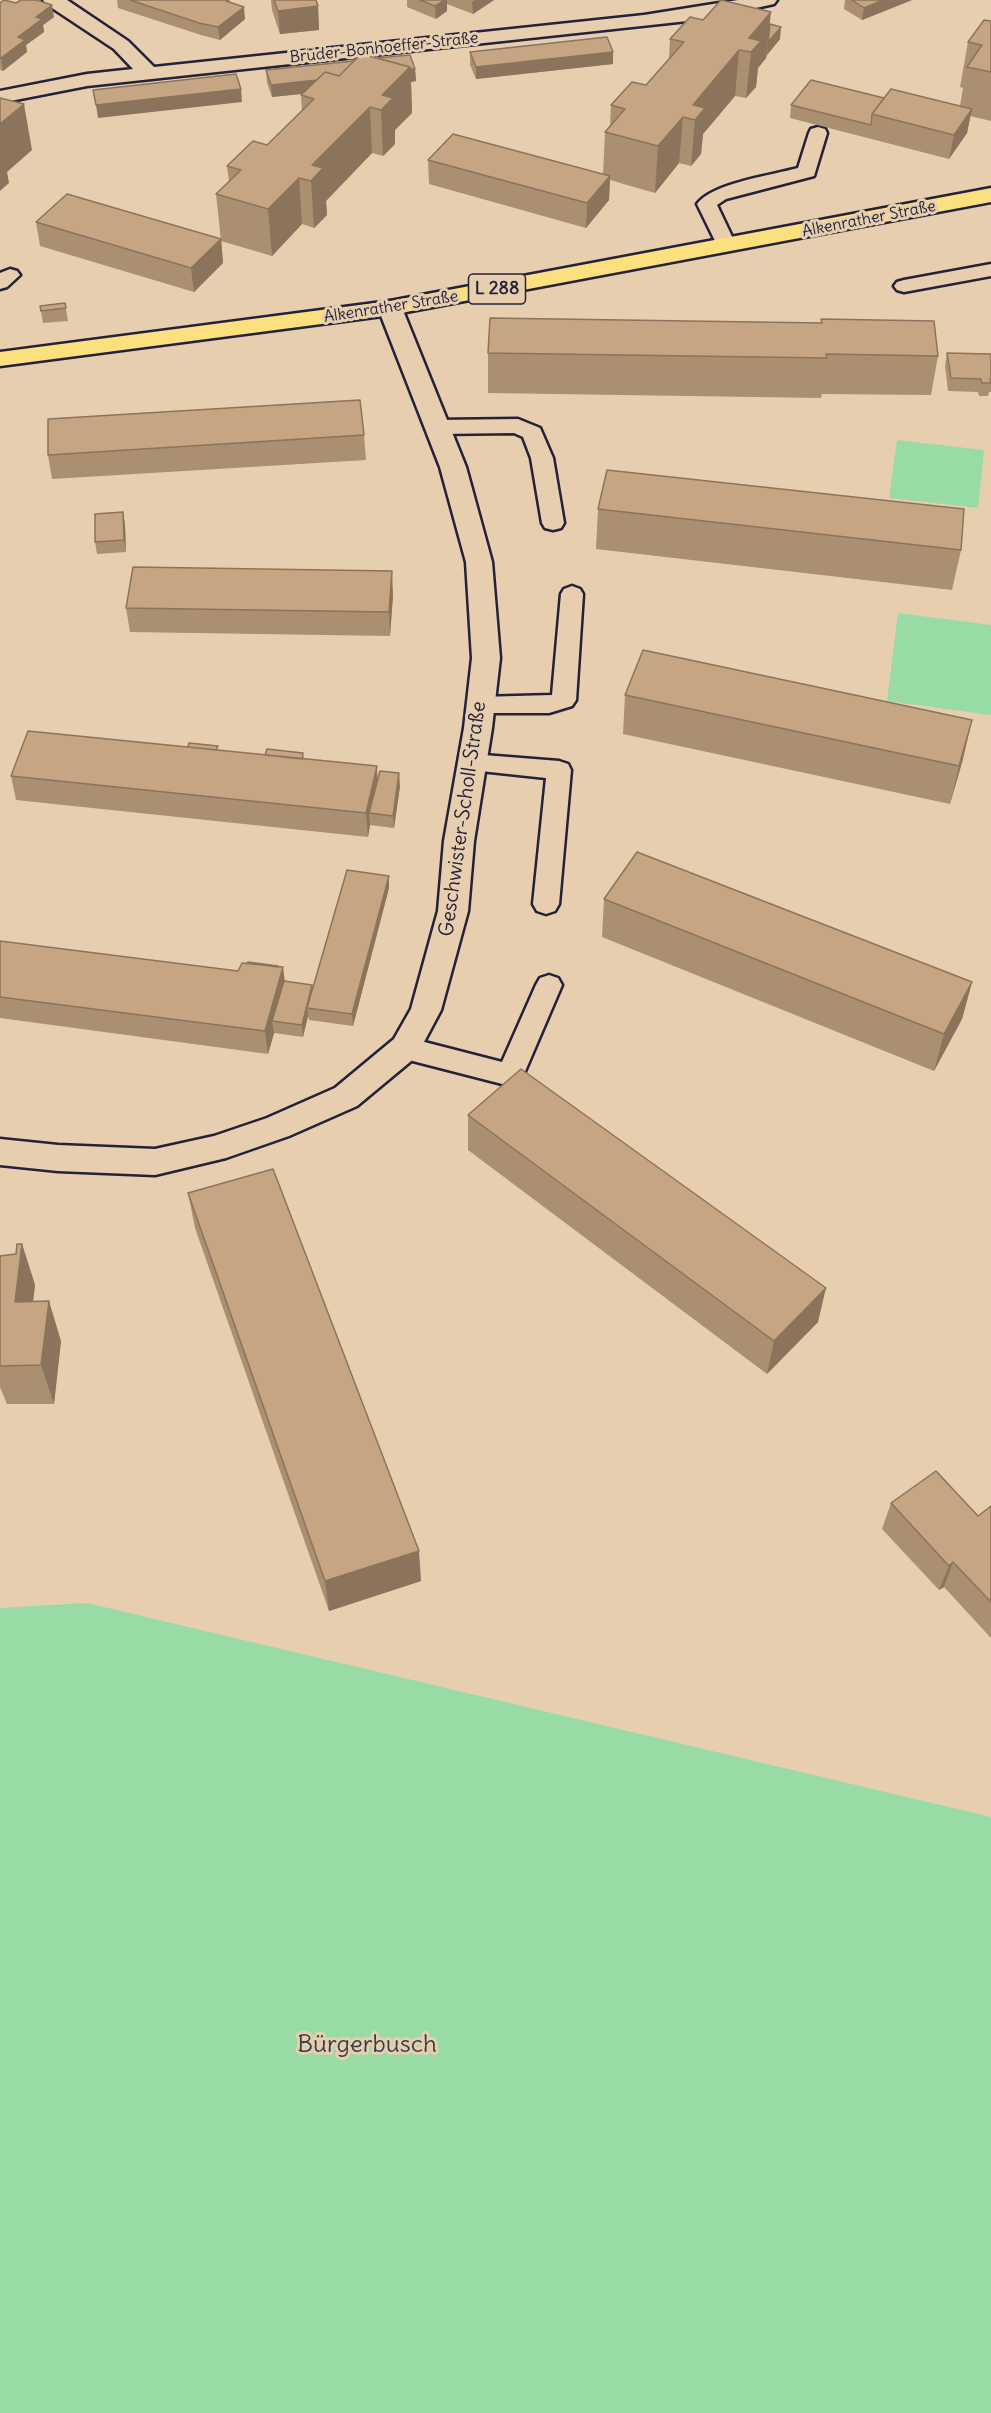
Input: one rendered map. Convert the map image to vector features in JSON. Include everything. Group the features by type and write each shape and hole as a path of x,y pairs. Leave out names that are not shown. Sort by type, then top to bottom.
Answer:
{"main road":[{"name":"Alkenrather Straße","path":"0,358 390,309 991,195"}],"street":[{"path":"53,0 121,45 149,73"},
{"path":"623,0 644,21"},
{"name":"Brüder-Bonhoeffer-Straße","path":"0,97 87,80 644,21 706,13 767,0"},
{"name":"Geschwister-Scholl-Straße","path":"0,1152 58,1158 155,1162 215,1149 278,1127 346,1097 405,1048 426,1010 453,911 459,841 486,658 479,562 453,467 390,309"}],"lane":[{"path":"726,245 706,204 718,195 807,172 818,133"},
{"path":"904,286 991,270"},
{"path":"437,427 518,426 532,433 542,458 553,523"},
{"path":"480,705 549,705 564,700 572,594"},
{"path":"471,763 559,770 546,904"},
{"path":"405,1048 510,1075 549,985"}],"green space":[{"path":"897,440 984,450 978,508 889,498"},
{"path":"898,613 991,625 991,715 887,701"},
{"name":"Bürgerbusch","path":"87,1603 991,1817 991,2413 0,2413 0,1608"}],"building":[{"path":"4,0 16,3 21,0 36,0 52,5 36,17 42,19 18,37 25,40 0,58 0,3"},
{"path":"130,0 228,0 226,1 244,7 218,27"},
{"path":"274,0 316,0 318,6 278,11"},
{"path":"420,0 445,0 435,6"},
{"path":"721,0 771,12 749,38 761,41 751,52 739,50 693,105 705,108 695,120 683,117 658,146 605,132 625,109 611,105 632,82 646,85 684,42 670,39 690,17 703,20"},
{"path":"852,0 883,0 864,8"},
{"path":"984,20 991,21 991,72 967,67 982,45 968,42"},
{"path":"770,24 781,27 768,42"},
{"path":"607,37 613,52 476,67 470,52"},
{"path":"361,54 410,67 382,95 393,98 381,110 370,107 312,165 323,168 311,181 299,178 268,209 216,194 241,170 227,166 253,141 267,145 314,99 301,95 325,72 339,76"},
{"path":"410,55 415,69 377,58"},
{"path":"354,61 339,76 325,72 317,80 271,85 266,70"},
{"path":"236,74 241,89 96,105 93,90"},
{"path":"811,80 884,98 872,114 871,125 791,105"},
{"path":"891,89 972,109 954,135 872,114"},
{"path":"0,98 24,104 0,124"},
{"path":"453,134 610,176 587,203 428,160"},
{"path":"67,194 221,239 191,268 36,222"},
{"path":"65,303 66,308 41,311 40,306"},
{"path":"490,318 822,323 821,319 934,321 938,356 826,354 827,358 488,353"},
{"path":"947,353 991,354 991,383 982,383 981,379 951,378"},
{"path":"360,400 364,435 48,455 48,419"},
{"path":"607,470 964,509 961,550 598,509"},
{"path":"123,512 124,540 95,542 95,514"},
{"path":"133,567 392,571 389,612 126,608"},
{"path":"643,650 972,720 959,766 625,695"},
{"path":"28,731 377,766 366,813 11,776"},
{"path":"189,743 218,746 216,750 188,747"},
{"path":"267,749 303,753 302,759 265,755"},
{"path":"380,771 399,773 393,816 369,813"},
{"path":"637,852 972,982 944,1034 604,899"},
{"path":"347,870 389,876 352,1014 307,1008"},
{"path":"0,941 238,971 242,963 283,967 265,1031 0,997"},
{"path":"247,963 278,966 278,967"},
{"path":"284,981 312,985 302,1025 272,1021"},
{"path":"521,1069 826,1288 774,1341 468,1115"},
{"path":"273,1169 419,1551 325,1581 188,1193"},
{"path":"17,1244 22,1244 15,1302 49,1301 41,1365 0,1366 0,1256 16,1254"},
{"path":"936,1471 978,1516 991,1506 991,1602 953,1562 949,1566 891,1503"}]}
